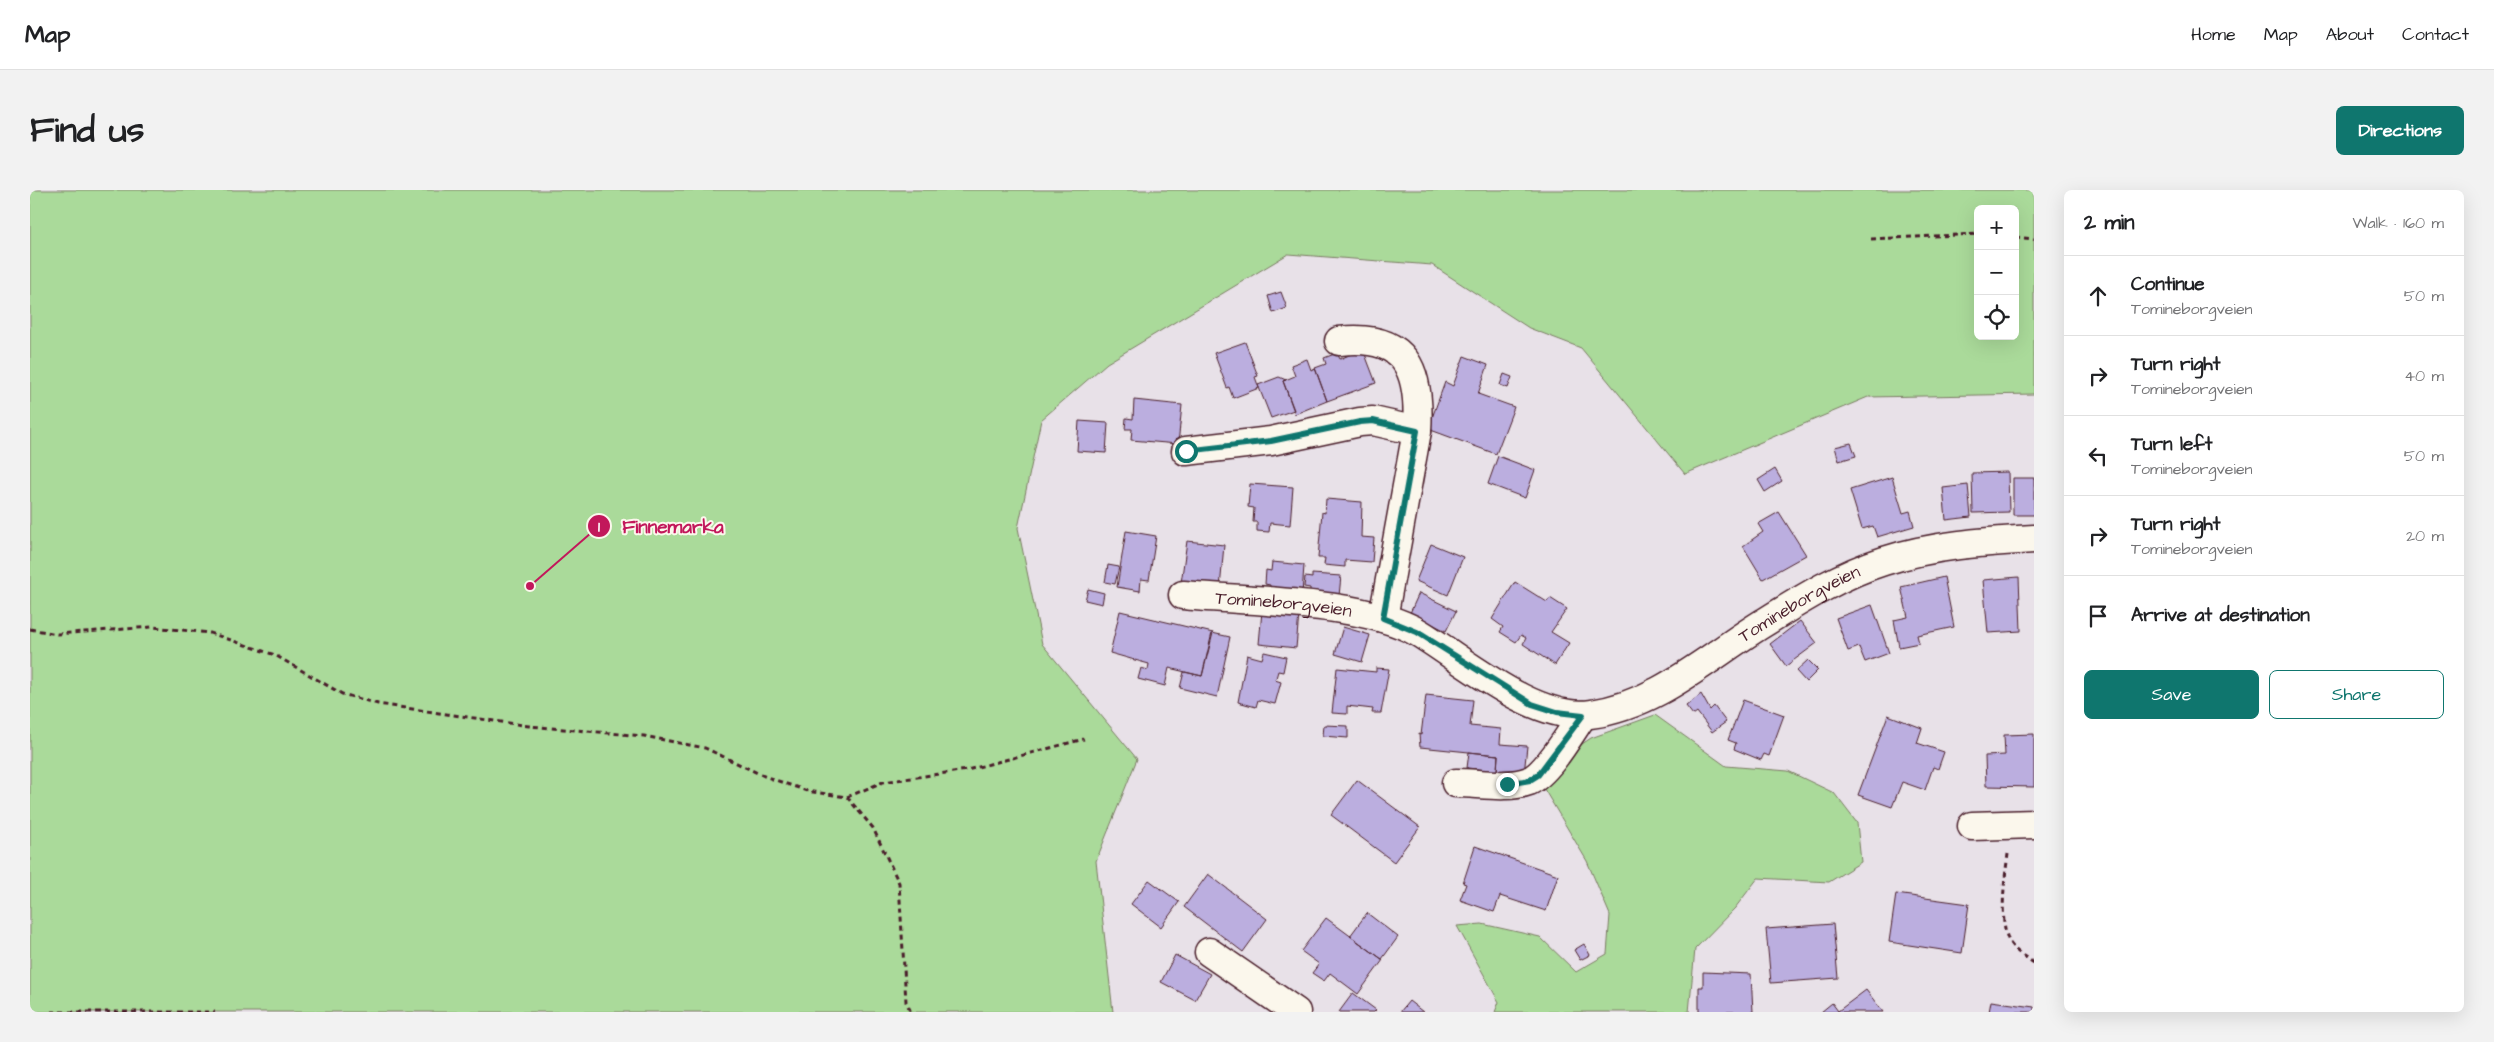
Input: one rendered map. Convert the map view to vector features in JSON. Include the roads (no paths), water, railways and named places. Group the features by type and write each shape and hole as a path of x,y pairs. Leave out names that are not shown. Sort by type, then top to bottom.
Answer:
{"street":[{"path":"1339,340 1359,338 1386,344 1401,356 1410,368 1417,386 1419,406 1417,431 1383,618"},
{"path":"1186,451 1271,441 1360,422 1381,422 1417,431"},
{"name":"Tomineborgveien","path":"1183,595 1297,604 1383,618 1417,632 1532,704 1557,712 1583,715 1633,704 1683,678 1763,623 1814,593 1881,561 1945,546 2034,539"},
{"path":"1456,783 1507,784 1530,780 1544,769 1583,715"},
{"path":"1972,826 2024,825"},
{"path":"1209,952 1296,1012"}],"place":[{"name":"Finnemarka","path":"530,586"}]}
